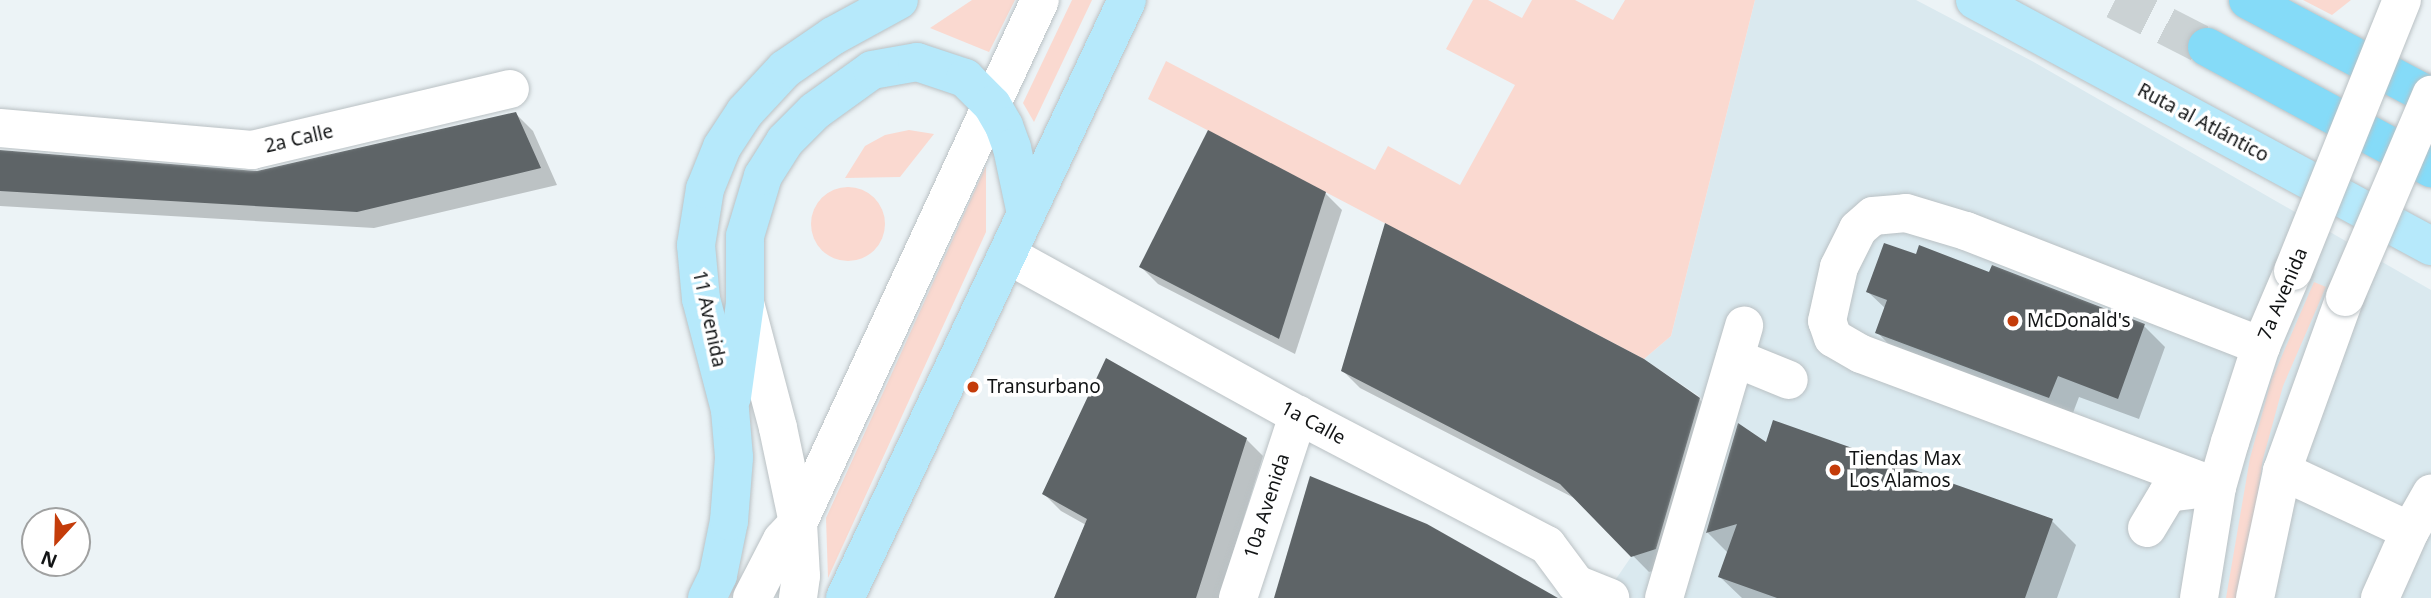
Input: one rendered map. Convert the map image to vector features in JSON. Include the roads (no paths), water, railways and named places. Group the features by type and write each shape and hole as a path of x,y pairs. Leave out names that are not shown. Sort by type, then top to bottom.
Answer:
{"highway":[{"path":"2248,0 2431,96"},
{"path":"2207,47 2431,168"}],"main road":[{"name":"11 Avenida","path":"707,598 718,575 729,520 734,457 730,410 701,299 696,245 705,188 722,147 745,113 785,69 833,36 899,0"},
{"path":"845,598 1127,0"},
{"name":"Ruta al Atlántico","path":"1975,0 2431,246"},
{"path":"730,410 745,303 745,236 763,176 785,141 814,111 872,70 917,62 965,78 992,105 1012,148 1026,214"}],"street":[{"path":"752,598 782,540 799,523 1040,0"},
{"name":"7a Avenida","path":"2199,598 2217,486 2260,346 2402,0"},
{"name":"2a Calle","path":"0,128 251,150 510,89"},
{"path":"2255,598 2283,471 2345,297 2431,96"},
{"path":"2217,486 1861,354 1833,338 1828,321 1839,267 1858,229 1873,216 1906,213 1966,231 2260,346"},
{"name":"1a Calle","path":"1007,255 1298,415 1547,545 1586,593"},
{"path":"745,303 778,428 799,523 801,576 798,598"},
{"path":"1664,598 1740,342 1789,380"},
{"name":"10a Avenida","path":"1238,598 1298,415"},
{"path":"2283,471 2410,531"},
{"path":"2147,528 2168,493 2217,486"},
{"path":"2380,598 2410,531 2431,494"}],"tunnel":[{"path":"2115,0 2207,47"}],"place":[{"name":"McDonald's","path":"2013,321"},
{"name":"Transurbano","path":"973,387"},
{"name":"Tiendas Max Los Alamos","path":"1835,470"}]}
